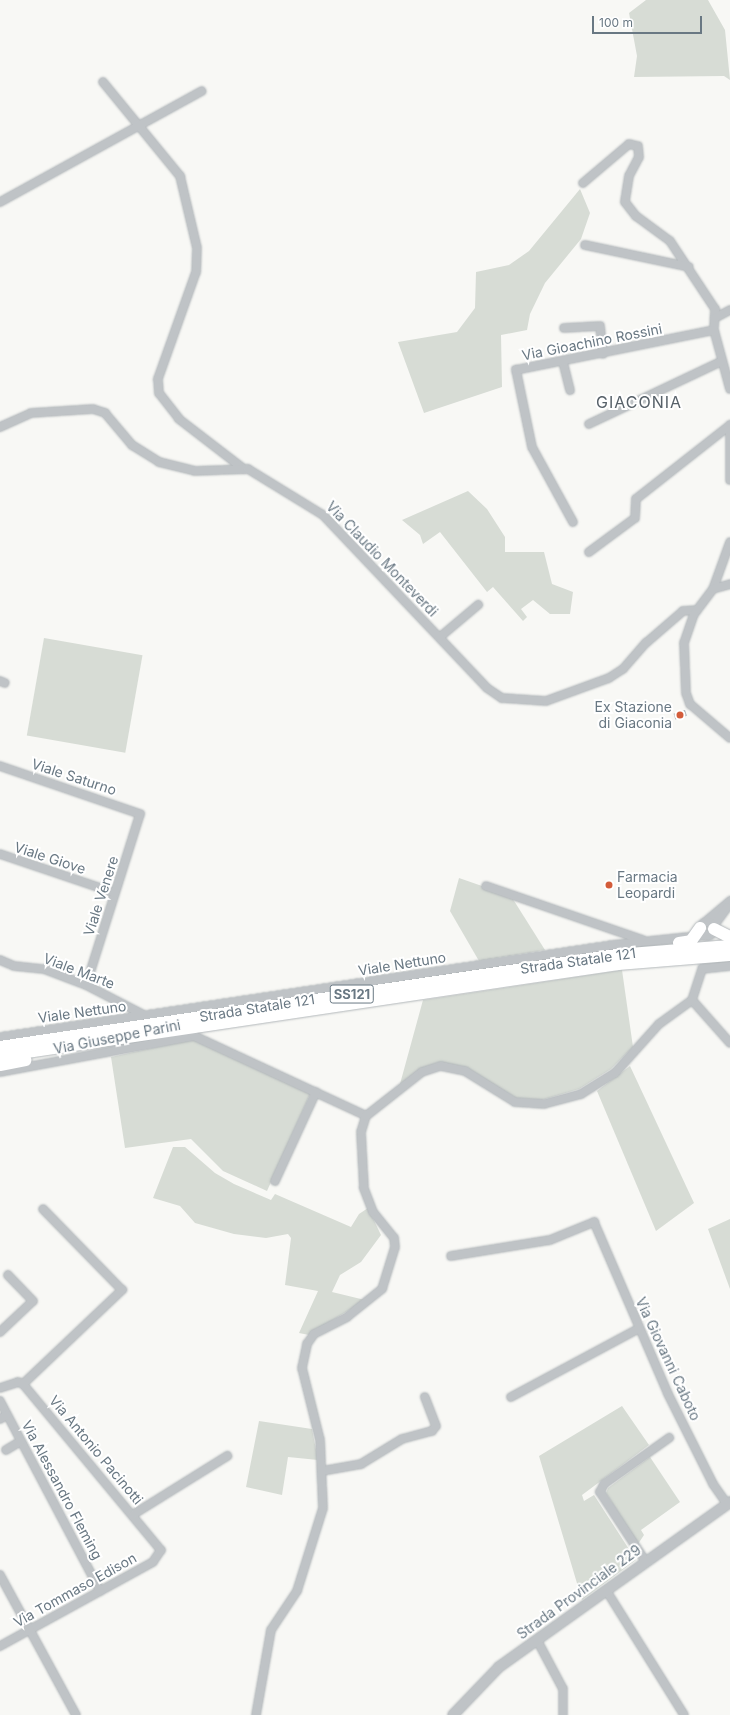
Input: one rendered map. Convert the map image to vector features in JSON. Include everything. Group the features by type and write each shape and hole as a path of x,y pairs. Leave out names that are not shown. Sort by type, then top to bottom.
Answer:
{"main road":[{"path":"704,934 730,937"},
{"name":"SS121","path":"704,934 730,946"},
{"name":"SS121","path":"704,934 730,955"},
{"name":"Strada Statale 121","path":"0,1047 617,955 704,934"},
{"name":"Strada Statale 121","path":"0,1056 618,964 704,934"},
{"path":"0,1065 84,1050 105,1040"}],"street":[{"name":"Via Claudio Monteverdi","path":"103,82 140,126 185,185 197,248 196,272 158,379 159,393 179,419 244,469 323,515 495,694 538,702 617,673 683,611 697,610"},
{"path":"0,202 202,91"},
{"path":"583,183 628,144 638,146 639,157 629,176 625,202 636,216 665,236 688,266 715,309 714,330 730,389"},
{"path":"585,245 688,266"},
{"path":"715,318 730,310"},
{"path":"564,328 600,326 603,354"},
{"name":"Via Gioachino Rossini","path":"573,522 532,447 516,370 603,354 714,330"},
{"path":"590,424 722,361"},
{"path":"562,362 570,390"},
{"path":"0,427 31,414 93,409 105,413 132,445 159,462 195,471 244,469"},
{"path":"730,425 730,480"},
{"path":"589,552 635,518 636,499 730,425"},
{"path":"730,542 713,589 697,610 684,643 686,693 692,706 730,738"},
{"path":"713,589 730,584"},
{"path":"440,637 478,605"},
{"name":"Viale Saturno","path":"0,766 140,814"},
{"name":"Viale Venere","path":"86,984 140,814"},
{"name":"Viale Giove","path":"0,854 115,893"},
{"path":"486,886 644,941"},
{"path":"704,934 730,902"},
{"name":"Viale Nettuno","path":"0,1037 644,941 704,934"},
{"name":"Viale Marte","path":"0,960 14,966 44,969 86,984 146,1016"},
{"path":"256,1715 271,1630 297,1591 318,1525 324,1493 320,1440 303,1376 307,1344 314,1334 347,1317 382,1289 395,1247 394,1238 373,1212 364,1188 361,1132 366,1116 422,1072 441,1066 465,1071 515,1102 544,1104 582,1094 615,1073 658,1024 692,1000 702,969 730,966"},
{"path":"692,1000 730,1043"},
{"name":"Via Giuseppe Parini","path":"0,1072 194,1036 366,1116"},
{"path":"275,1181 316,1092"},
{"path":"0,1388 18,1382 23,1384 122,1290 43,1208"},
{"name":"Via Giovanni Caboto","path":"451,1256 550,1240 594,1222 638,1329 713,1484 729,1503"},
{"path":"0,1332 33,1301 8,1275"},
{"path":"511,1397 638,1329"},
{"name":"Via Antonio Pacinotti","path":"23,1384 134,1514 159,1546 161,1555"},
{"path":"322,1471 361,1464 402,1439 432,1431 436,1426 424,1397"},
{"name":"Via Alessandro Fleming","path":"0,1401 4,1417 21,1441 100,1591"},
{"path":"646,1562 600,1492 604,1484 669,1438"},
{"path":"6,1450 21,1441"},
{"path":"134,1514 226,1456"},
{"name":"Strada Provinciale 229","path":"453,1715 499,1666 729,1503"},
{"name":"Via Tommaso Edison","path":"0,1646 100,1591 161,1555"},
{"path":"0,1575 76,1715"},
{"path":"606,1590 684,1715"},
{"path":"537,1640 563,1689 562,1715"}],"shaded area":[{"path":"646,0 708,0 725,30 730,80 724,76 634,77 637,56 629,13"},
{"path":"580,189 590,213 581,239 545,283 530,314 527,330 501,335 502,387 424,413 398,342 457,332 475,308 476,272 509,265 529,251"},
{"path":"468,491 487,509 505,537 505,552 544,552 552,584 573,592 570,614 550,614 533,600 521,609 527,617 523,621 493,587 487,592 440,532 423,544 420,535 402,520"},
{"path":"44,638 142,655 125,753 27,735"},
{"path":"459,878 511,896 545,950 479,961 450,911"},
{"path":"622,970 633,1047 611,1069 579,1089 542,1100 516,1098 464,1067 440,1063 400,1084 423,1000"},
{"path":"193,1039 311,1092 267,1191 223,1171 191,1139 125,1148 111,1057"},
{"path":"630,1066 694,1203 656,1231 597,1091"},
{"path":"173,1147 185,1147 215,1173 234,1184 271,1200 275,1194 351,1227 359,1214 368,1208 381,1235 361,1262 340,1275 332,1292 365,1300 309,1335 299,1333 318,1291 285,1285 291,1238 288,1234 266,1238 234,1234 195,1223 180,1206 153,1198"},
{"path":"730,1219 730,1289 708,1229"},
{"path":"622,1406 649,1445 582,1495 584,1501 594,1495 636,1560 582,1600 539,1456"},
{"path":"259,1421 312,1429 318,1460 288,1457 282,1495 246,1487"},
{"path":"650,1457 680,1502 641,1530 644,1535 638,1544 606,1493 608,1488"}],"building":[{"name":"Ex Stazione di Giaconia","path":"685,710 687,716 675,719 674,714"}],"place":[{"name":"Ex Stazione di Giaconia","path":"680,715"},
{"name":"Farmacia Leopardi","path":"609,885"}],"district":[{"name":"GIACONIA","path":"639,402"}]}
